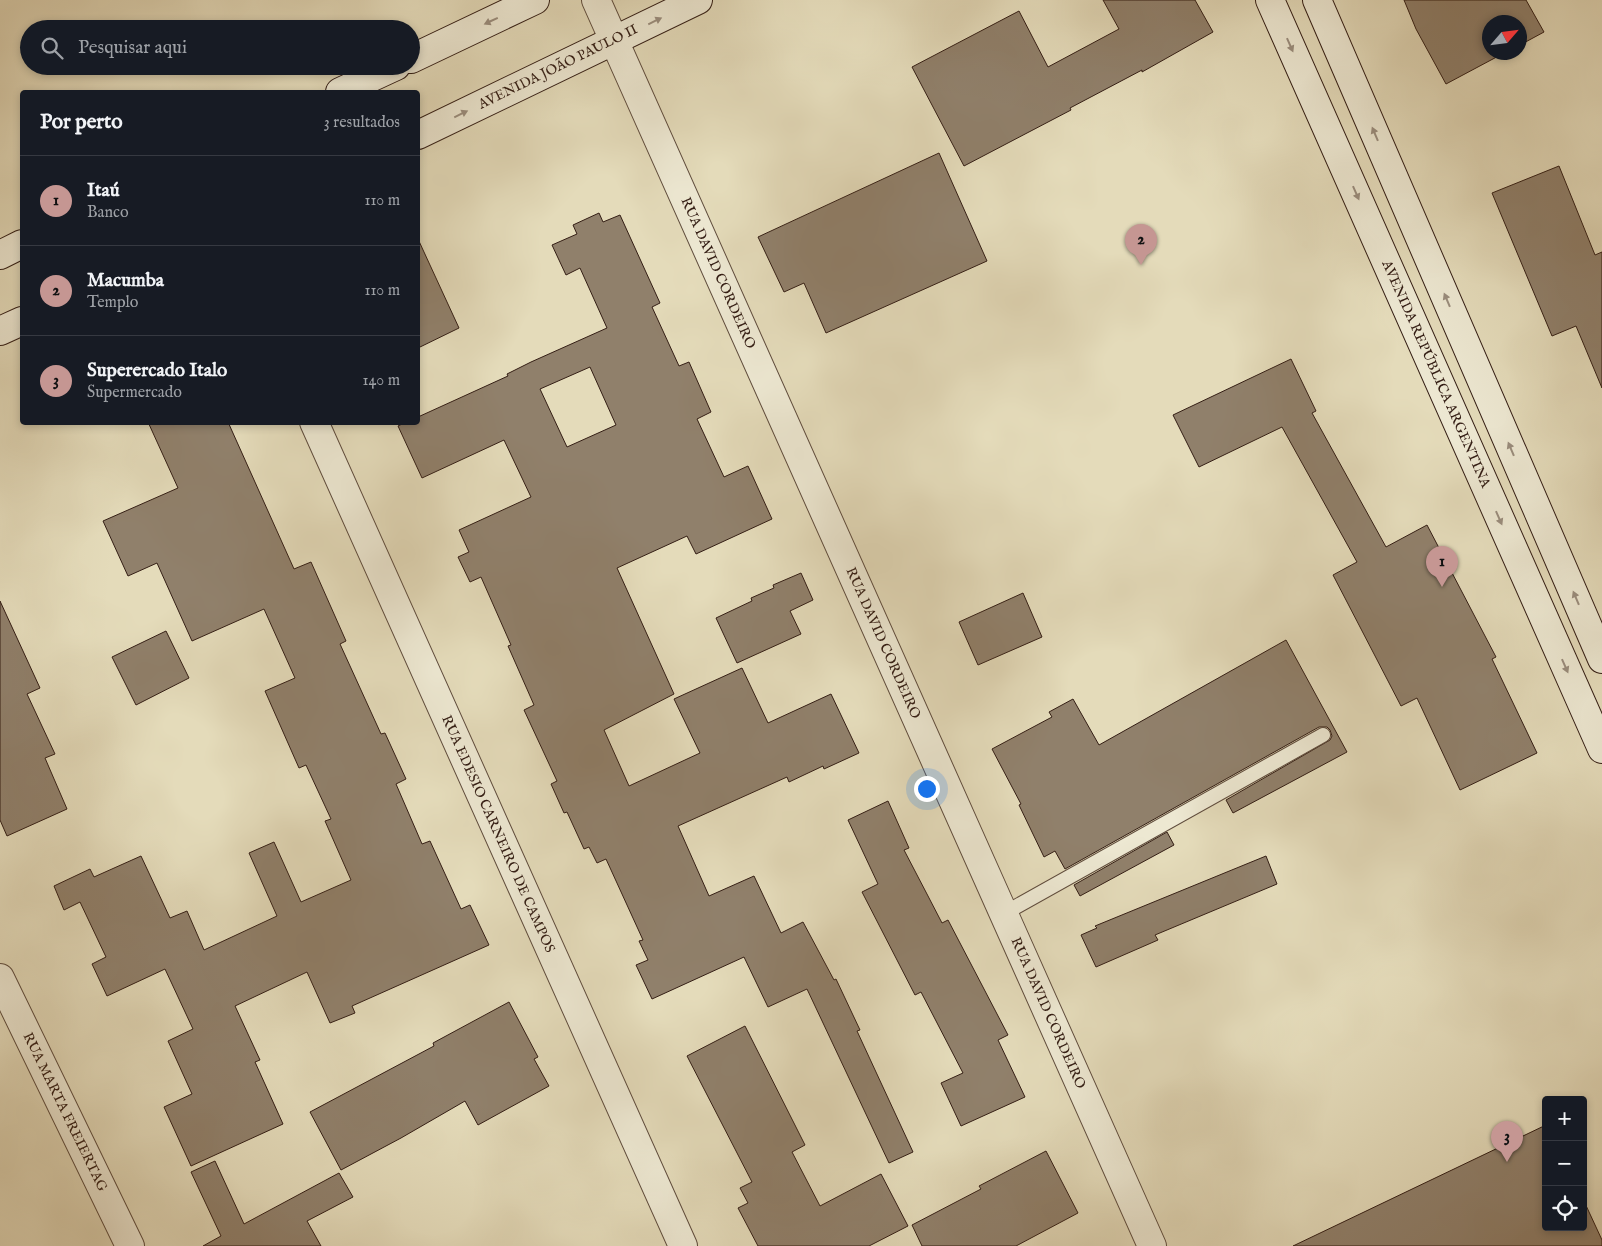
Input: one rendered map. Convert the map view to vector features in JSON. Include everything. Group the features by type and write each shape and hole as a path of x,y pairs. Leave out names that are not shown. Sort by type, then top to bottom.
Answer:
{"street":[{"path":"420,55 535,0"},
{"name":"RUA DAVID CORDEIRO","path":"596,0 1152,1246"},
{"name":"AVENIDA JOÃO PAULO II","path":"420,134 698,0"},
{"name":"AVENIDA REPÚBLICA ARGENTINA","path":"1270,0 1602,749"},
{"path":"1317,0 1602,659"},
{"path":"344,90 377,75"},
{"path":"0,255 20,245"},
{"path":"0,331 20,322"},
{"name":"RUA EDESIO CARNEIRO DE CAMPOS","path":"315,425 683,1246"},
{"name":"RUA MARTA FREIERTAG","path":"0,978 130,1246"}],"lane":[{"path":"1004,914 1323,734"}],"building":[{"path":"1103,0 1195,0 1213,32 1142,72 1142,70 1070,108 1071,110 964,166 912,67 1019,11 1048,67 1119,29"},
{"path":"1404,0 1526,0 1544,32 1527,41 1527,15 1482,15 1482,60 1491,60 1446,84 1416,29"},
{"path":"939,153 987,261 826,333 804,283 784,292 758,237"},
{"path":"1559,166 1595,255 1602,252 1602,388 1576,326 1552,336 1492,193"},
{"path":"599,213 603,222 620,215 660,303 652,307 679,366 689,362 711,412 697,419 724,477 748,466 772,519 696,554 687,536 617,568 674,694 604,730 629,786 700,753 674,699 742,668 768,723 831,694 859,753 824,769 823,766 789,782 787,777 678,826 709,896 754,876 781,933 803,922 834,980 836,979 860,1030 857,1031 913,1152 889,1163 807,989 768,1007 744,957 652,999 636,965 648,960 639,941 643,940 606,859 597,863 589,847 584,849 567,812 564,813 551,784 557,781 524,710 534,705 508,646 511,645 481,577 470,582 458,557 469,552 459,530 531,497 504,440 422,478 398,426 420,425 420,416 508,376 507,374 531,362 607,328 580,268 566,275 552,245 577,234 573,225","holes":["590,367 616,425 567,447 540,389"]},
{"path":"420,243 459,328 420,347"},
{"path":"1291,359 1316,411 1312,413 1386,547 1427,525 1496,657 1492,659 1537,753 1460,790 1417,698 1401,706 1333,575 1357,562 1282,427 1199,467 1173,415"},
{"path":"149,425 229,425 294,569 311,562 346,641 340,644 381,734 385,733 406,779 396,784 422,844 430,841 461,909 470,905 489,945 352,1006 355,1013 330,1023 307,972 235,1006 260,1060 255,1062 283,1124 191,1166 164,1107 192,1094 168,1041 193,1029 165,969 107,996 92,964 106,957 80,902 64,910 54,886 90,869 94,877 141,856 170,918 187,911 204,950 277,916 249,853 274,842 301,902 351,880 325,821 331,819 306,765 299,768 265,691 295,678 264,609 192,641 157,563 128,576 103,521 178,488"},
{"path":"801,573 813,600 790,611 801,634 737,663 716,618 752,601 751,598 774,588 773,585"},
{"path":"1023,593 1042,637 978,665 959,622"},
{"path":"0,601 40,688 27,694 55,754 45,758 67,809 7,836 0,820"},
{"path":"166,631 189,678 136,705 112,657"},
{"path":"1286,640 1347,752 1233,813 1226,800 1330,740 1332,736 1330,730 1327,727 1319,727 1065,869 1055,851 1044,857 1019,805 1021,804 992,749 1052,717 1049,712 1073,699 1099,745"},
{"path":"888,801 909,848 904,850 942,923 948,920 1008,1035 998,1040 1025,1097 961,1126 941,1083 963,1073 921,992 915,995 862,892 878,884 848,820"},
{"path":"1167,832 1174,845 1080,896 1074,885"},
{"path":"1266,856 1277,884 1155,935 1158,940 1096,967 1081,935 1097,928 1095,926"},
{"path":"509,1002 538,1057 534,1059 549,1086 478,1125 465,1101 341,1170 310,1112 434,1046 433,1043"},
{"path":"745,1026 805,1145 792,1152 820,1206 881,1174 908,1226 869,1246 758,1246 738,1208 748,1203 740,1188 752,1182 687,1056"},
{"path":"1542,1127 1542,1231 1587,1231 1587,1208 1602,1240 1602,1246 1293,1246"},
{"path":"1046,1151 1078,1213 1016,1246 922,1246 912,1225 981,1189 979,1186"},
{"path":"215,1161 244,1224 339,1173 353,1197 307,1221 321,1246 203,1246 221,1236 191,1172"}],"place":[{"name":"Macumba","path":"1141,265"},
{"name":"Itaú","path":"1442,587"},
{"name":"Superercado Italo","path":"1507,1162"}]}
